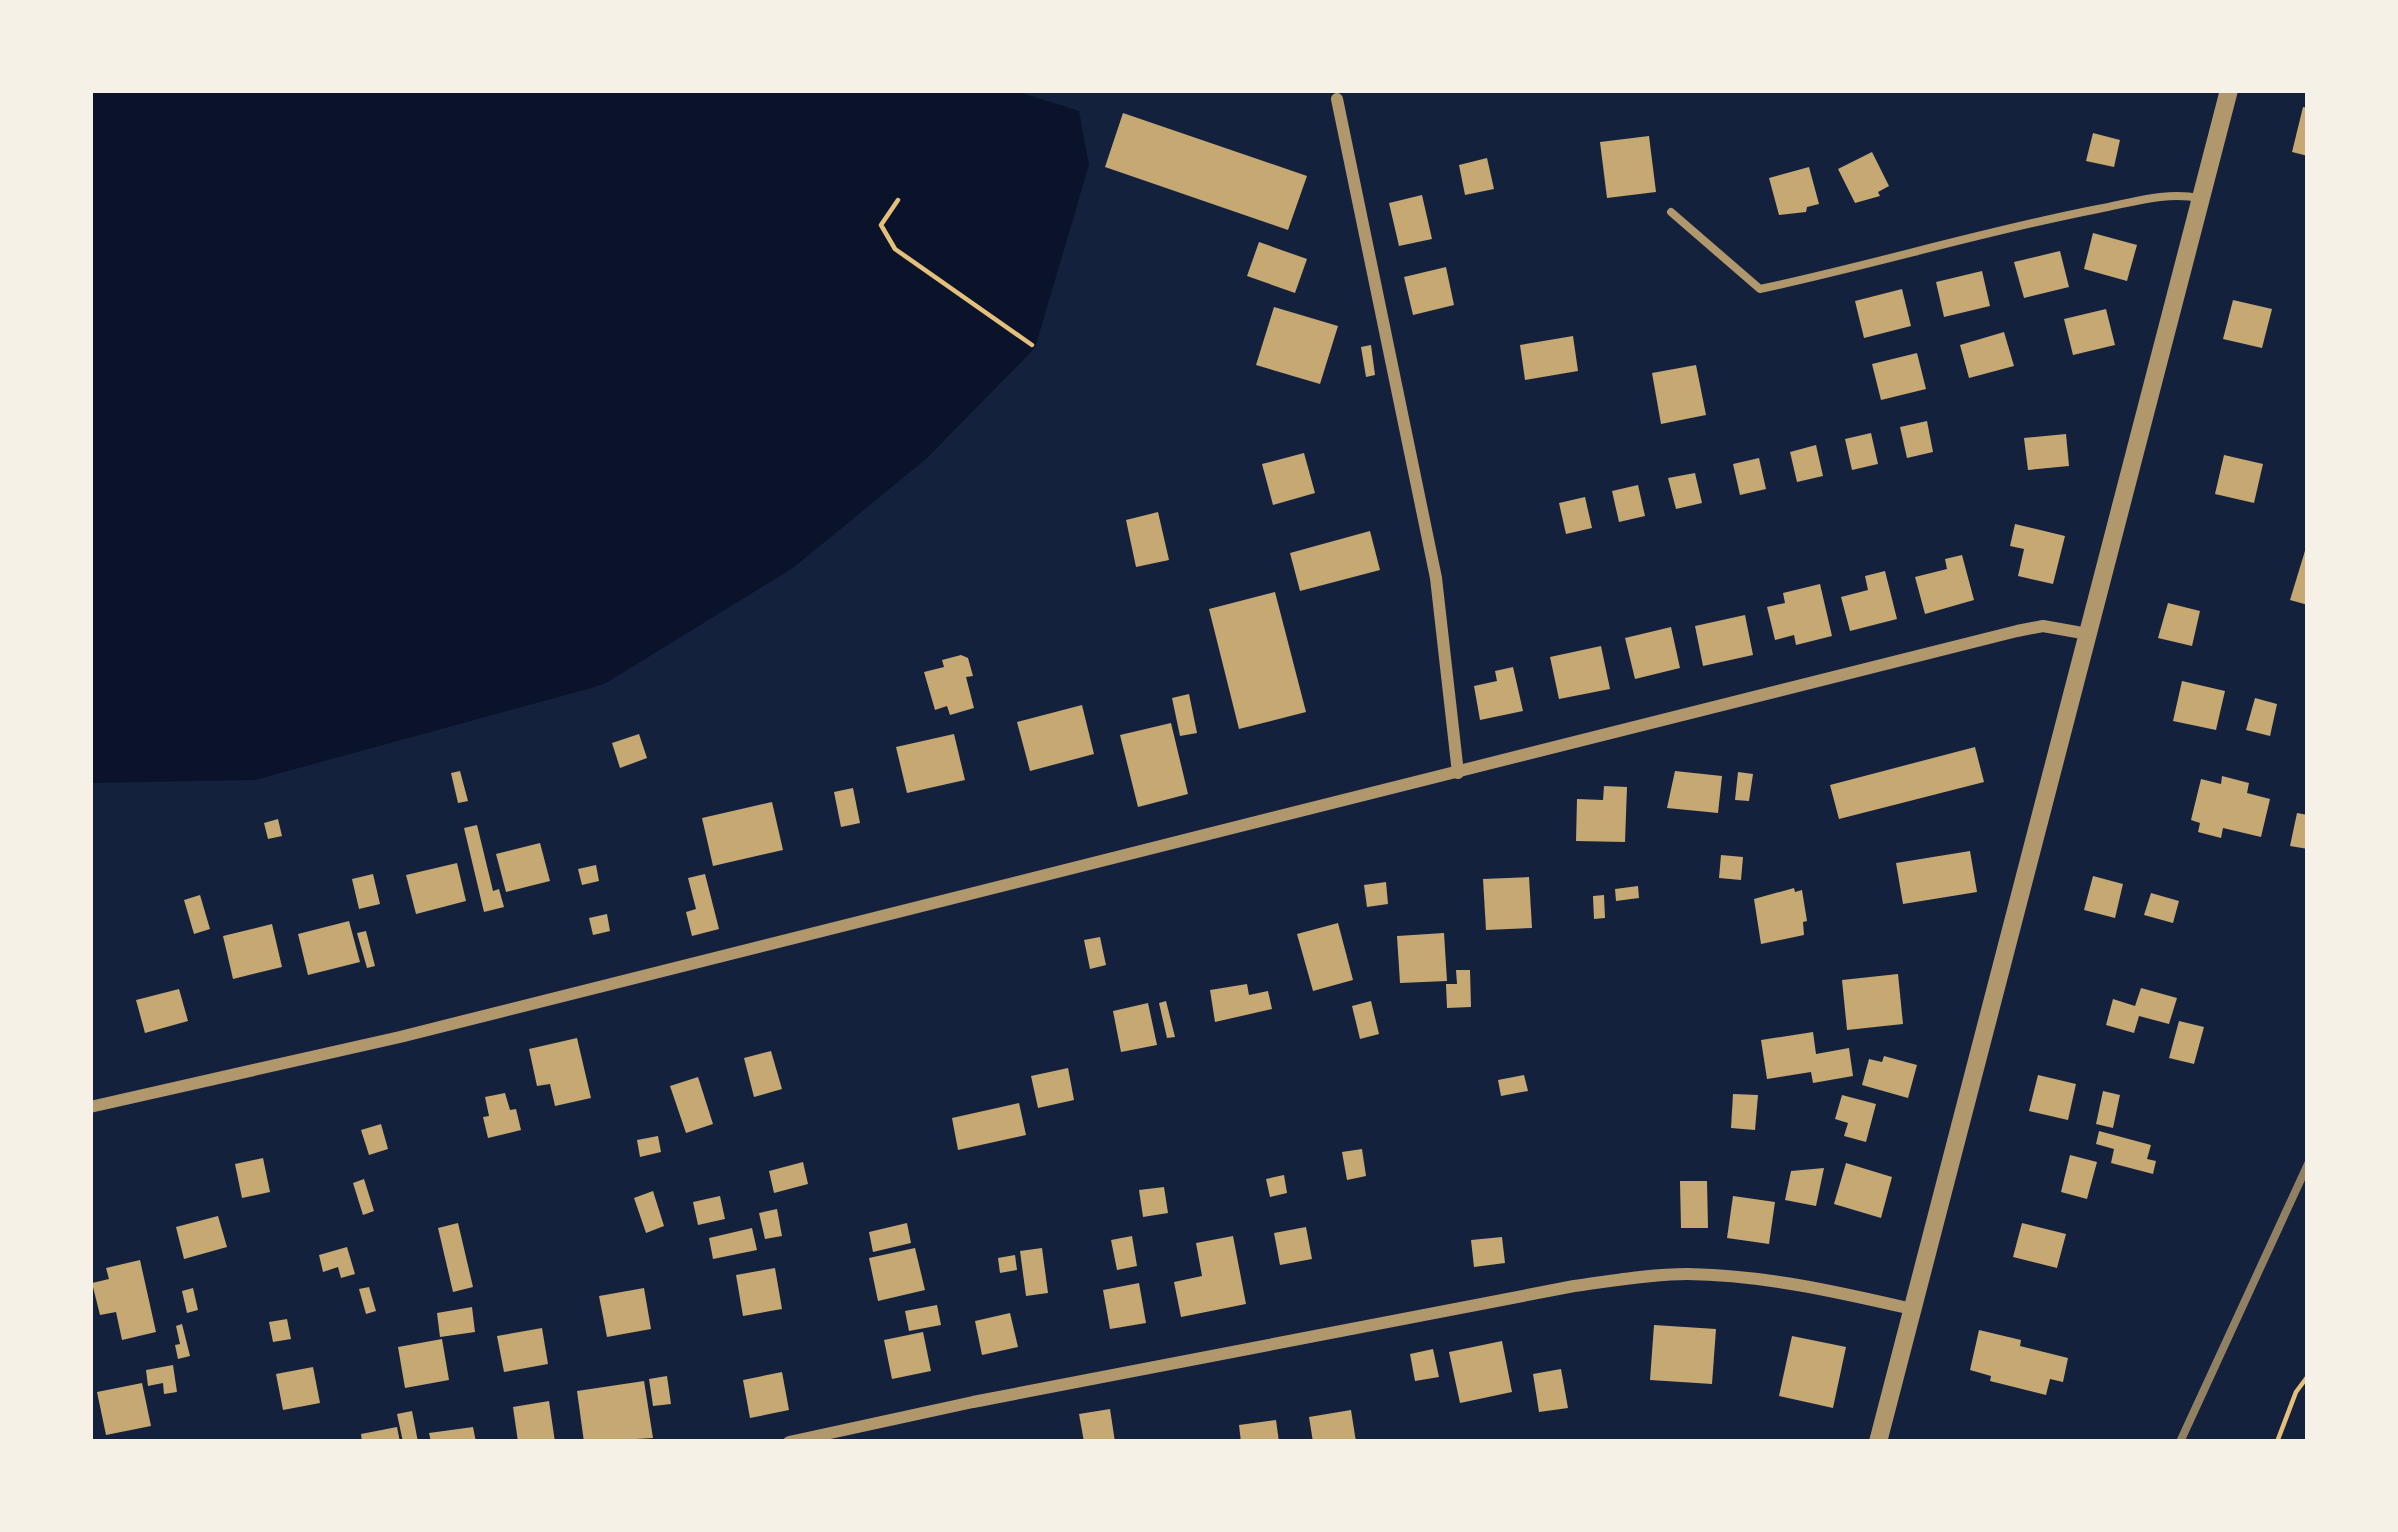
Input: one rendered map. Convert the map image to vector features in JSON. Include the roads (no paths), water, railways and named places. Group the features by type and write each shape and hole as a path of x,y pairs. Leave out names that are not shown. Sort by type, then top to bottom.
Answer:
{"street":[{"path":"1878,1442 2229,90"},
{"path":"1337,100 1436,578 1458,773"},
{"path":"90,1107 400,1037 2017,631 2043,626 2088,634"},
{"path":"789,1442 1042,1388 1574,1286 1633,1279 1682,1274 1773,1280 1912,1310"}],"lane":[{"path":"1671,212 1760,289 2064,215 2179,194 2200,198"}],"water":[{"path":"90,90 1013,90 1079,111 1089,165 1035,348 926,459 793,568 606,683 588,689 255,780 90,783"}],"railway":[{"path":"2180,1442 2308,1164"}]}
